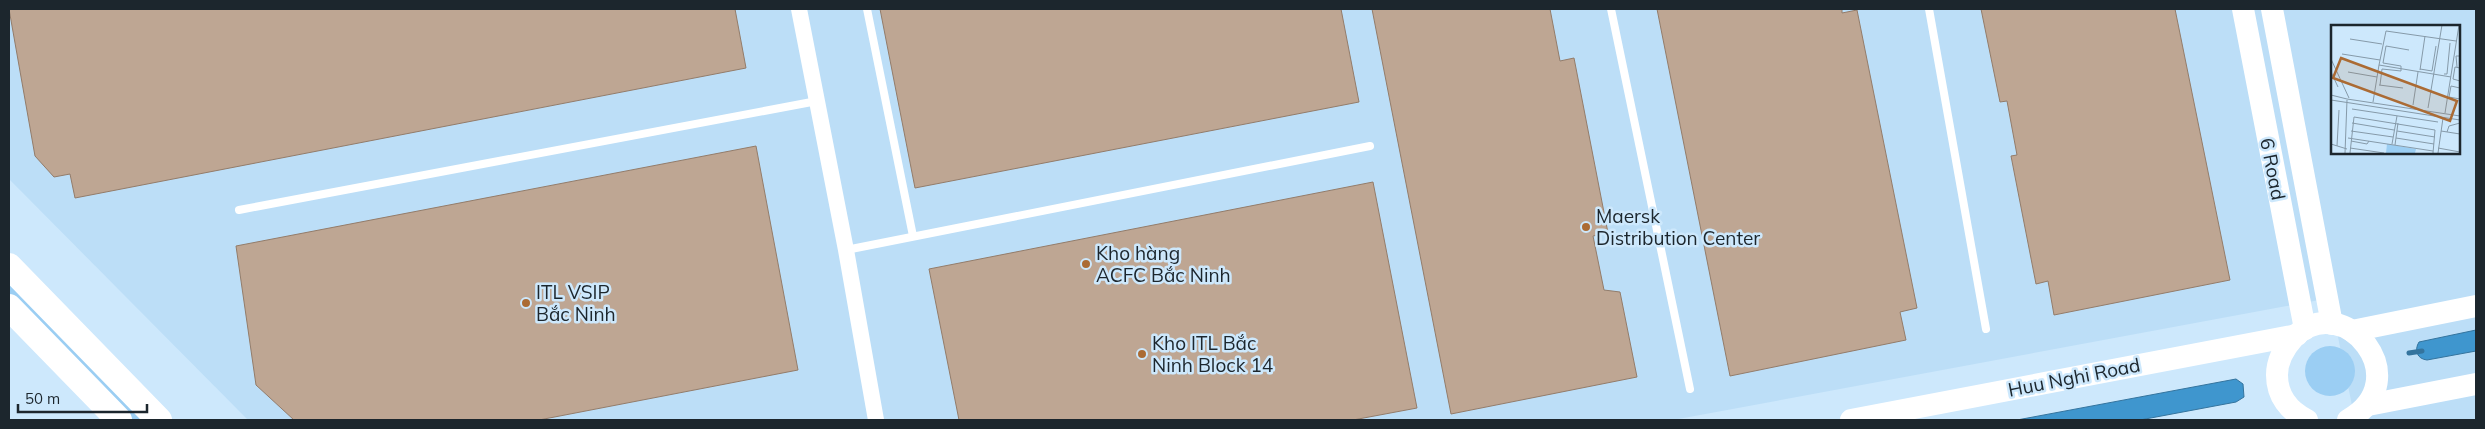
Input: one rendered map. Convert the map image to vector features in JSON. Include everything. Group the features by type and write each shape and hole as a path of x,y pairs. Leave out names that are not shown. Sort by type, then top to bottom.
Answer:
{"main road":[{"name":"6 Road","path":"2243,9 2301,332"},
{"name":"6 Road","path":"2272,9 2342,328"},
{"path":"9,266 159,420"},
{"path":"2342,328 2476,306"},
{"path":"9,307 119,420"},
{"name":"Huu Nghi Road","path":"1851,420 2301,332 2318,325 2342,328"},
{"path":"2342,328 2370,347 2376,364 2377,382 2368,405"},
{"path":"2301,332 2287,344 2281,355 2277,368 2277,381 2281,394 2288,406 2297,415 2307,420"},
{"path":"2348,420 2368,405 2476,384"}],"street":[{"path":"799,9 846,250 876,420"}],"lane":[{"path":"867,9 913,236"},
{"path":"1611,9 1690,389"},
{"path":"1929,9 1986,329"},
{"path":"239,210 817,101"},
{"path":"846,250 1370,146"}],"shaded area":[{"path":"9,9 2476,9 2476,420 2355,420 2330,298 1673,420 248,420 9,179"},
{"path":"9,284 148,420 129,420 9,299"},
{"path":"2476,330 2476,351 2427,360 2417,354 2419,342"},
{"path":"2330,346 2340,348 2348,353 2353,361 2355,371 2353,381 2348,389 2340,394 2330,396 2320,394 2312,389 2307,381 2305,371 2307,361 2312,353 2320,348"},
{"path":"2236,379 2243,384 2244,397 2236,402 2140,420 2017,420"}],"building":[{"path":"9,9 735,9 746,68 75,198 70,174 54,177 35,156"},
{"path":"880,9 1341,9 1359,102 915,188"},
{"path":"1372,9 1550,9 1560,61 1574,58 1608,233 1593,236 1604,290 1620,292 1637,377 1451,414"},
{"path":"1657,9 1842,9 1842,13 1857,10 1917,308 1900,312 1906,340 1730,376"},
{"path":"1981,9 2175,9 2230,280 2054,315 2048,281 2036,284 2011,156 2017,155 2007,101 2000,102"},
{"path":"756,146 798,370 539,420 294,420 256,385 236,246"},
{"path":"1373,182 1417,408 1353,420 959,420 929,269"}],"waterway":[{"path":"2409,353 2422,351"}],"place":[{"name":"Maersk Distribution Center","path":"1586,227"},
{"name":"Kho hàng ACFC Bắc Ninh","path":"1086,264"},
{"name":"ITL VSIP Bắc Ninh","path":"526,303"},
{"name":"Kho ITL Bắc Ninh Block 14","path":"1142,354"}]}
